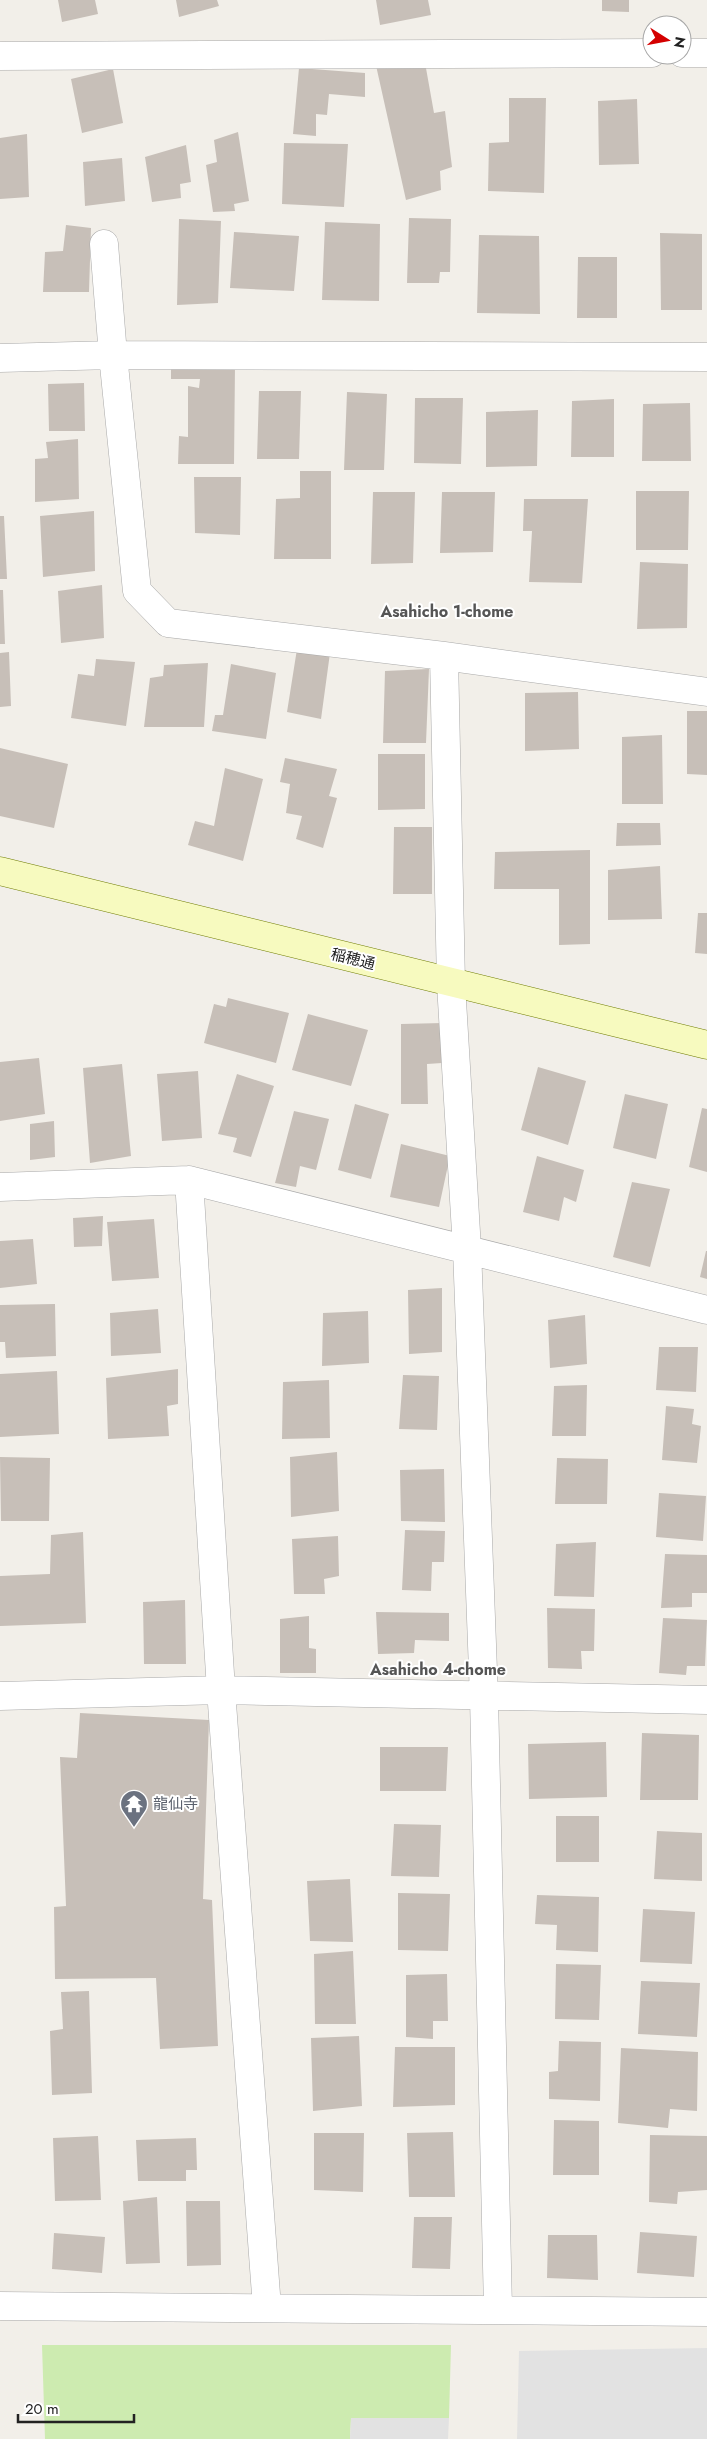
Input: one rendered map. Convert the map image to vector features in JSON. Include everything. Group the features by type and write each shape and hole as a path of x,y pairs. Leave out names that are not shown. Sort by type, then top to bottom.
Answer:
{"street":[{"path":"0,56 642,53"},
{"path":"692,53 707,53"},
{"path":"104,244 112,356 137,591 168,623 444,656 707,692"},
{"path":"0,358 112,356 707,357"},
{"path":"444,656 451,984 467,1249 484,1697 498,2309"},
{"name":"稲穂通","path":"0,871 451,984 707,1045"},
{"path":"189,1180 221,1690 267,2308"},
{"path":"0,1187 189,1180 707,1310"},
{"path":"0,1696 221,1690 484,1697 707,1700"},
{"path":"0,2306 707,2312"}],"green space":[{"path":"42,2345 451,2345 449,2418 351,2418 350,2439 45,2439"}],"shaded area":[{"path":"707,2348 707,2439 517,2439 519,2351"},
{"path":"351,2418 449,2418 448,2439 350,2439"}],"building":[{"path":"58,0 95,0 98,14 62,22"},
{"path":"176,0 217,0 219,6 179,17"},
{"path":"376,0 428,0 431,15 380,25"},
{"path":"602,0 629,0 629,12 602,11"},
{"path":"424,57 434,113 445,111 452,167 440,171 441,190 406,200 375,61"},
{"path":"299,68 365,73 365,97 329,94 327,115 316,114 316,136 293,134"},
{"path":"113,69 123,123 82,133 71,79"},
{"path":"509,98 546,98 544,193 488,191 489,143 509,142"},
{"path":"637,99 639,164 599,165 598,101"},
{"path":"238,132 249,201 234,204 235,211 213,212 206,165 217,162 214,140"},
{"path":"27,134 29,197 0,199 0,138"},
{"path":"284,143 348,144 344,207 282,204"},
{"path":"186,145 191,182 180,184 181,198 152,202 145,157"},
{"path":"122,158 125,201 85,206 83,162"},
{"path":"409,218 451,219 450,272 440,272 439,283 407,283"},
{"path":"179,219 221,221 218,303 177,305"},
{"path":"325,222 380,224 379,301 322,300"},
{"path":"66,225 91,228 89,292 43,292 45,252 63,251"},
{"path":"234,232 299,236 294,291 230,288"},
{"path":"660,233 702,234 702,310 661,310"},
{"path":"479,235 539,236 540,314 477,313"},
{"path":"578,257 617,257 617,318 577,318"},
{"path":"235,365 234,464 178,464 179,436 188,437 188,386 199,388 200,379 171,379 171,366"},
{"path":"84,383 85,431 49,431 48,384"},
{"path":"259,391 301,391 299,459 257,459"},
{"path":"347,392 387,394 384,470 344,470"},
{"path":"415,398 463,398 461,464 414,463"},
{"path":"614,399 614,457 571,457 572,401"},
{"path":"690,403 691,461 642,461 643,404"},
{"path":"538,410 537,466 486,467 486,412"},
{"path":"78,439 79,499 35,502 35,459 48,458 46,442"},
{"path":"300,471 331,471 331,559 274,559 276,499 300,498"},
{"path":"194,477 241,477 240,535 195,533"},
{"path":"636,491 689,491 688,550 636,550"},
{"path":"373,492 415,492 413,563 371,564"},
{"path":"442,492 495,492 493,552 440,553"},
{"path":"524,499 588,499 582,583 529,582 532,531 523,531"},
{"path":"94,511 95,571 43,577 40,516"},
{"path":"0,516 4,516 7,579 0,579"},
{"path":"640,562 688,564 687,628 637,629"},
{"path":"102,585 104,638 61,643 58,591"},
{"path":"0,590 3,590 5,644 0,644"},
{"path":"297,649 330,653 321,719 287,712"},
{"path":"9,652 11,706 0,707 0,653"},
{"path":"96,659 135,662 126,726 71,718 78,674 94,676"},
{"path":"208,663 204,727 144,727 150,678 163,676 164,665"},
{"path":"231,664 276,673 266,739 212,731 215,715 223,715"},
{"path":"429,669 426,743 383,743 385,671"},
{"path":"578,692 579,749 525,751 525,693"},
{"path":"687,711 707,711 707,775 687,774"},
{"path":"662,735 663,804 622,804 622,737"},
{"path":"0,748 68,764 54,828 0,816"},
{"path":"378,754 425,754 425,809 378,810"},
{"path":"285,758 337,769 329,796 337,798 323,848 296,839 302,816 286,813 290,784 280,782"},
{"path":"225,768 263,779 243,861 188,845 195,821 214,826"},
{"path":"617,823 660,823 661,845 616,846"},
{"path":"394,827 432,827 432,894 393,894"},
{"path":"590,850 590,944 559,945 559,889 494,889 495,852"},
{"path":"660,866 662,919 608,920 608,870"},
{"path":"698,913 707,913 707,954 695,953"},
{"path":"228,998 289,1013 276,1063 204,1043 214,1004 226,1007"},
{"path":"308,1014 368,1030 351,1086 292,1070"},
{"path":"443,1023 442,1063 427,1064 428,1104 401,1104 401,1024"},
{"path":"39,1058 45,1114 0,1121 0,1062"},
{"path":"122,1064 131,1156 90,1163 83,1068"},
{"path":"538,1067 586,1081 568,1145 521,1130"},
{"path":"198,1071 202,1138 162,1141 157,1074"},
{"path":"237,1074 274,1086 251,1157 233,1152 237,1138 218,1134"},
{"path":"625,1094 668,1104 656,1159 613,1148"},
{"path":"355,1104 389,1114 371,1179 338,1170"},
{"path":"702,1108 707,1109 707,1172 689,1167"},
{"path":"294,1111 329,1119 316,1170 300,1166 296,1187 275,1183"},
{"path":"54,1121 55,1157 30,1160 30,1124"},
{"path":"401,1144 450,1156 439,1207 390,1197"},
{"path":"537,1156 584,1170 576,1202 564,1197 559,1221 523,1212"},
{"path":"632,1182 670,1189 650,1267 613,1257"},
{"path":"103,1216 102,1246 74,1247 73,1218"},
{"path":"154,1219 159,1278 112,1281 107,1222"},
{"path":"33,1239 37,1284 0,1288 0,1241"},
{"path":"707,1251 707,1279 700,1277"},
{"path":"442,1288 442,1352 409,1354 408,1290"},
{"path":"55,1304 56,1356 6,1358 5,1342 0,1342 0,1305"},
{"path":"158,1309 161,1353 111,1356 110,1313"},
{"path":"368,1311 369,1363 322,1366 323,1313"},
{"path":"585,1315 587,1364 550,1368 548,1320"},
{"path":"659,1347 698,1347 696,1392 656,1390"},
{"path":"178,1369 178,1404 167,1406 169,1436 108,1439 106,1378"},
{"path":"57,1371 59,1434 0,1437 0,1374"},
{"path":"403,1375 439,1376 437,1430 399,1429"},
{"path":"329,1380 330,1438 282,1439 283,1382"},
{"path":"587,1385 586,1436 552,1436 554,1386"},
{"path":"666,1406 694,1409 692,1424 701,1426 697,1463 662,1460"},
{"path":"337,1452 339,1511 291,1517 290,1457"},
{"path":"0,1457 50,1458 49,1521 1,1521"},
{"path":"557,1458 608,1459 607,1504 555,1504"},
{"path":"444,1469 445,1522 401,1521 400,1470"},
{"path":"659,1493 706,1496 703,1541 656,1537"},
{"path":"405,1530 445,1531 444,1562 432,1562 431,1591 402,1590"},
{"path":"83,1532 86,1623 0,1626 0,1576 50,1574 51,1535"},
{"path":"338,1536 339,1576 324,1579 325,1594 294,1594 292,1539"},
{"path":"596,1542 594,1597 554,1596 556,1544"},
{"path":"665,1554 707,1555 707,1593 692,1593 692,1607 661,1608"},
{"path":"185,1600 186,1664 144,1664 143,1602"},
{"path":"547,1608 595,1609 594,1651 581,1651 582,1669 548,1668"},
{"path":"376,1612 449,1613 449,1641 415,1640 414,1653 378,1654"},
{"path":"309,1616 309,1648 316,1649 316,1673 280,1673 280,1619"},
{"path":"663,1618 707,1620 705,1666 687,1666 686,1675 659,1673"},
{"name":"龍仙寺","path":"80,1713 209,1720 203,1899 212,1900 218,2046 160,2049 156,1978 55,1979 54,1907 66,1906 60,1757 77,1758"},
{"path":"642,1733 699,1735 698,1800 640,1800"},
{"path":"606,1742 607,1797 529,1799 528,1744"},
{"path":"380,1747 448,1747 446,1791 380,1791"},
{"path":"556,1816 599,1816 599,1862 556,1862"},
{"path":"394,1824 441,1825 439,1877 391,1876"},
{"path":"657,1831 702,1833 702,1881 654,1879"},
{"path":"350,1879 353,1942 310,1941 307,1881"},
{"path":"398,1893 450,1894 448,1951 398,1950"},
{"path":"537,1895 599,1897 598,1952 556,1950 557,1925 535,1924"},
{"path":"643,1909 695,1912 692,1964 640,1962"},
{"path":"353,1951 356,2024 315,2024 314,1954"},
{"path":"556,1964 601,1965 599,2020 555,2019"},
{"path":"447,1974 448,2021 433,2021 433,2039 406,2037 406,1975"},
{"path":"641,1981 700,1983 697,2037 638,2034"},
{"path":"89,1991 92,2093 52,2095 50,2031 63,2029 61,1992"},
{"path":"359,2036 362,2106 313,2111 311,2038"},
{"path":"559,2041 601,2042 600,2101 549,2099 549,2072 558,2071"},
{"path":"395,2047 455,2047 455,2105 393,2107"},
{"path":"621,2048 698,2052 697,2111 670,2109 668,2128 618,2123"},
{"path":"554,2120 599,2121 599,2175 553,2175"},
{"path":"453,2132 455,2197 409,2197 407,2133"},
{"path":"314,2133 364,2133 363,2192 314,2190"},
{"path":"650,2135 707,2136 707,2190 678,2192 677,2204 649,2202"},
{"path":"98,2136 101,2200 55,2201 53,2138"},
{"path":"196,2138 197,2170 186,2170 186,2181 138,2181 136,2140"},
{"path":"157,2197 160,2263 126,2264 123,2201"},
{"path":"186,2201 220,2201 221,2265 187,2266"},
{"path":"414,2217 452,2217 450,2269 412,2268"},
{"path":"640,2232 697,2236 694,2277 637,2273"},
{"path":"54,2233 105,2237 102,2273 52,2269"},
{"path":"548,2235 597,2235 598,2280 547,2278"}],"place":[{"name":"龍仙寺","path":"134,1828"}],"district":[{"name":"Asahicho 1-chome","path":"447,611"},
{"name":"Asahicho 4-chome","path":"438,1669"}]}
